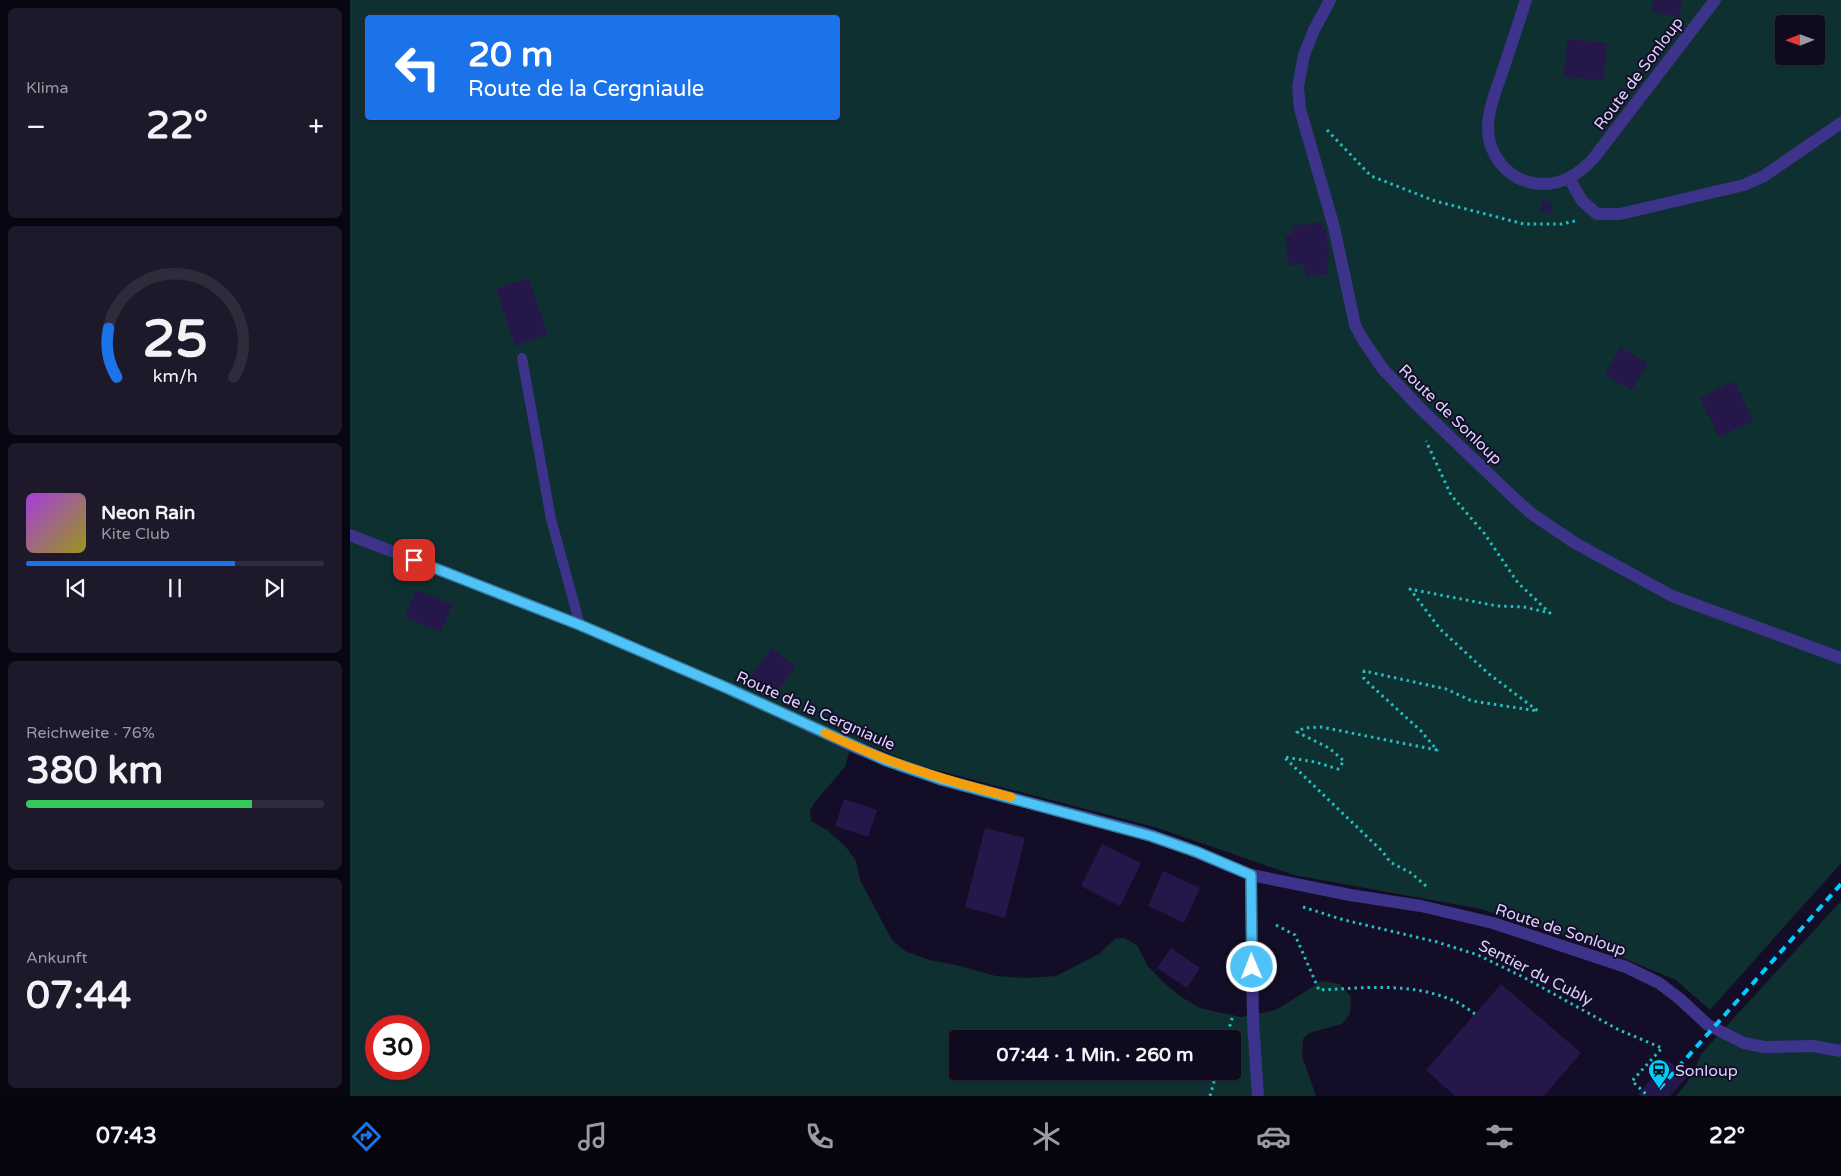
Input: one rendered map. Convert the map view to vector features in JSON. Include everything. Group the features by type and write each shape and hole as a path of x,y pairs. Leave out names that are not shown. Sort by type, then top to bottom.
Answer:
{"street":[{"name":"Route de Sonloup","path":"1330,0 1314,30 1304,55 1298,87 1300,109 1334,228 1355,325 1377,361 1418,407 1532,514 1589,552 1672,596 1841,658"},
{"name":"Route de Sonloup","path":"1526,0 1491,110 1488,128 1490,141 1498,160 1515,176 1523,180 1543,184 1569,178 1583,170 1594,159 1715,0"},
{"path":"1569,178 1582,201 1597,214 1620,214 1744,185 1764,176 1841,124"},
{"name":"Route de la Cergniaule","path":"350,535 580,625 727,688 885,760 943,780 1161,839 1251,875"},
{"name":"Route de Sonloup","path":"1251,875 1350,895 1420,906 1493,922 1612,962 1659,983 1680,999 1708,1025 1744,1043 1764,1047 1813,1046 1841,1051"},
{"path":"1251,875 1253,1021 1258,1096"}],"lane":[{"path":"522,358 551,519 580,625"}],"path":[{"path":"1300,109 1330,132 1371,176 1436,201 1524,224 1562,224 1597,214"},
{"path":"1418,407 1414,416 1451,495 1484,533 1518,583 1550,612 1497,606 1410,589 1440,629 1489,674 1538,710 1472,701 1446,689 1364,672 1364,679 1421,731 1437,750 1321,727 1304,728 1297,732 1329,748 1344,761 1338,768 1284,757 1383,852 1390,862 1411,874 1426,887"},
{"name":"Sentier du Cubly","path":"1302,906 1344,920 1437,942 1478,955 1523,977 1619,1030 1662,1048 1632,1081 1648,1096"},
{"path":"1276,925 1295,935 1319,990 1377,987 1414,990 1452,1000 1475,1014"},
{"path":"1210,1096 1214,1080"}],"green space":[{"path":"350,0 1841,0 1841,863 1710,1010 1676,980 1581,941 1481,909 1294,875 1158,828 921,766 853,739 845,767 810,810 811,821 827,830 846,847 856,861 860,880 892,940 905,951 929,960 996,976 1027,978 1056,976 1099,954 1115,939 1124,938 1137,945 1147,965 1178,995 1200,1008 1241,1017 1276,1010 1322,981 1340,984 1351,997 1350,1014 1342,1024 1309,1033 1303,1039 1302,1056 1316,1096 350,1096"},
{"path":"1841,901 1841,1096 1676,1096 1691,1077 1701,1054"}],"building":[{"path":"1653,0 1682,0 1679,17 1651,11"},
{"path":"1568,39 1607,43 1603,81 1563,76"},
{"path":"1542,200 1553,202 1552,213 1540,211"},
{"path":"1322,222 1323,230 1326,229 1330,259 1327,260 1328,274 1306,277 1304,264 1289,266 1285,235 1293,234 1292,226"},
{"path":"528,278 548,334 515,346 496,289"},
{"path":"1620,347 1648,363 1632,390 1605,375"},
{"path":"1734,381 1753,421 1719,437 1700,398"},
{"path":"416,590 452,605 441,632 405,617"},
{"path":"772,648 796,666 775,694 751,676"},
{"path":"844,799 877,810 868,837 835,826"},
{"path":"985,828 1025,838 1005,918 965,907"},
{"path":"1102,844 1141,863 1120,906 1081,886"},
{"path":"1163,871 1200,888 1184,923 1148,906"},
{"path":"1171,948 1200,968 1187,988 1157,968"},
{"path":"1501,984 1581,1053 1544,1096 1455,1096 1426,1070"},
{"path":"1668,1060 1687,1077 1670,1096 1641,1096 1638,1094"}],"railway":[{"path":"1659,1089 1841,884"}],"slow traffic":[{"path":"825,733 902,766 943,780 1011,797"}],"place":[{"name":"Sonloup","path":"1659,1089"}],"route":[{"path":"414,560 580,625 727,688 885,760 943,780 1161,839 1197,852 1244,874 1251,875 1250,922 1252,967"}]}
